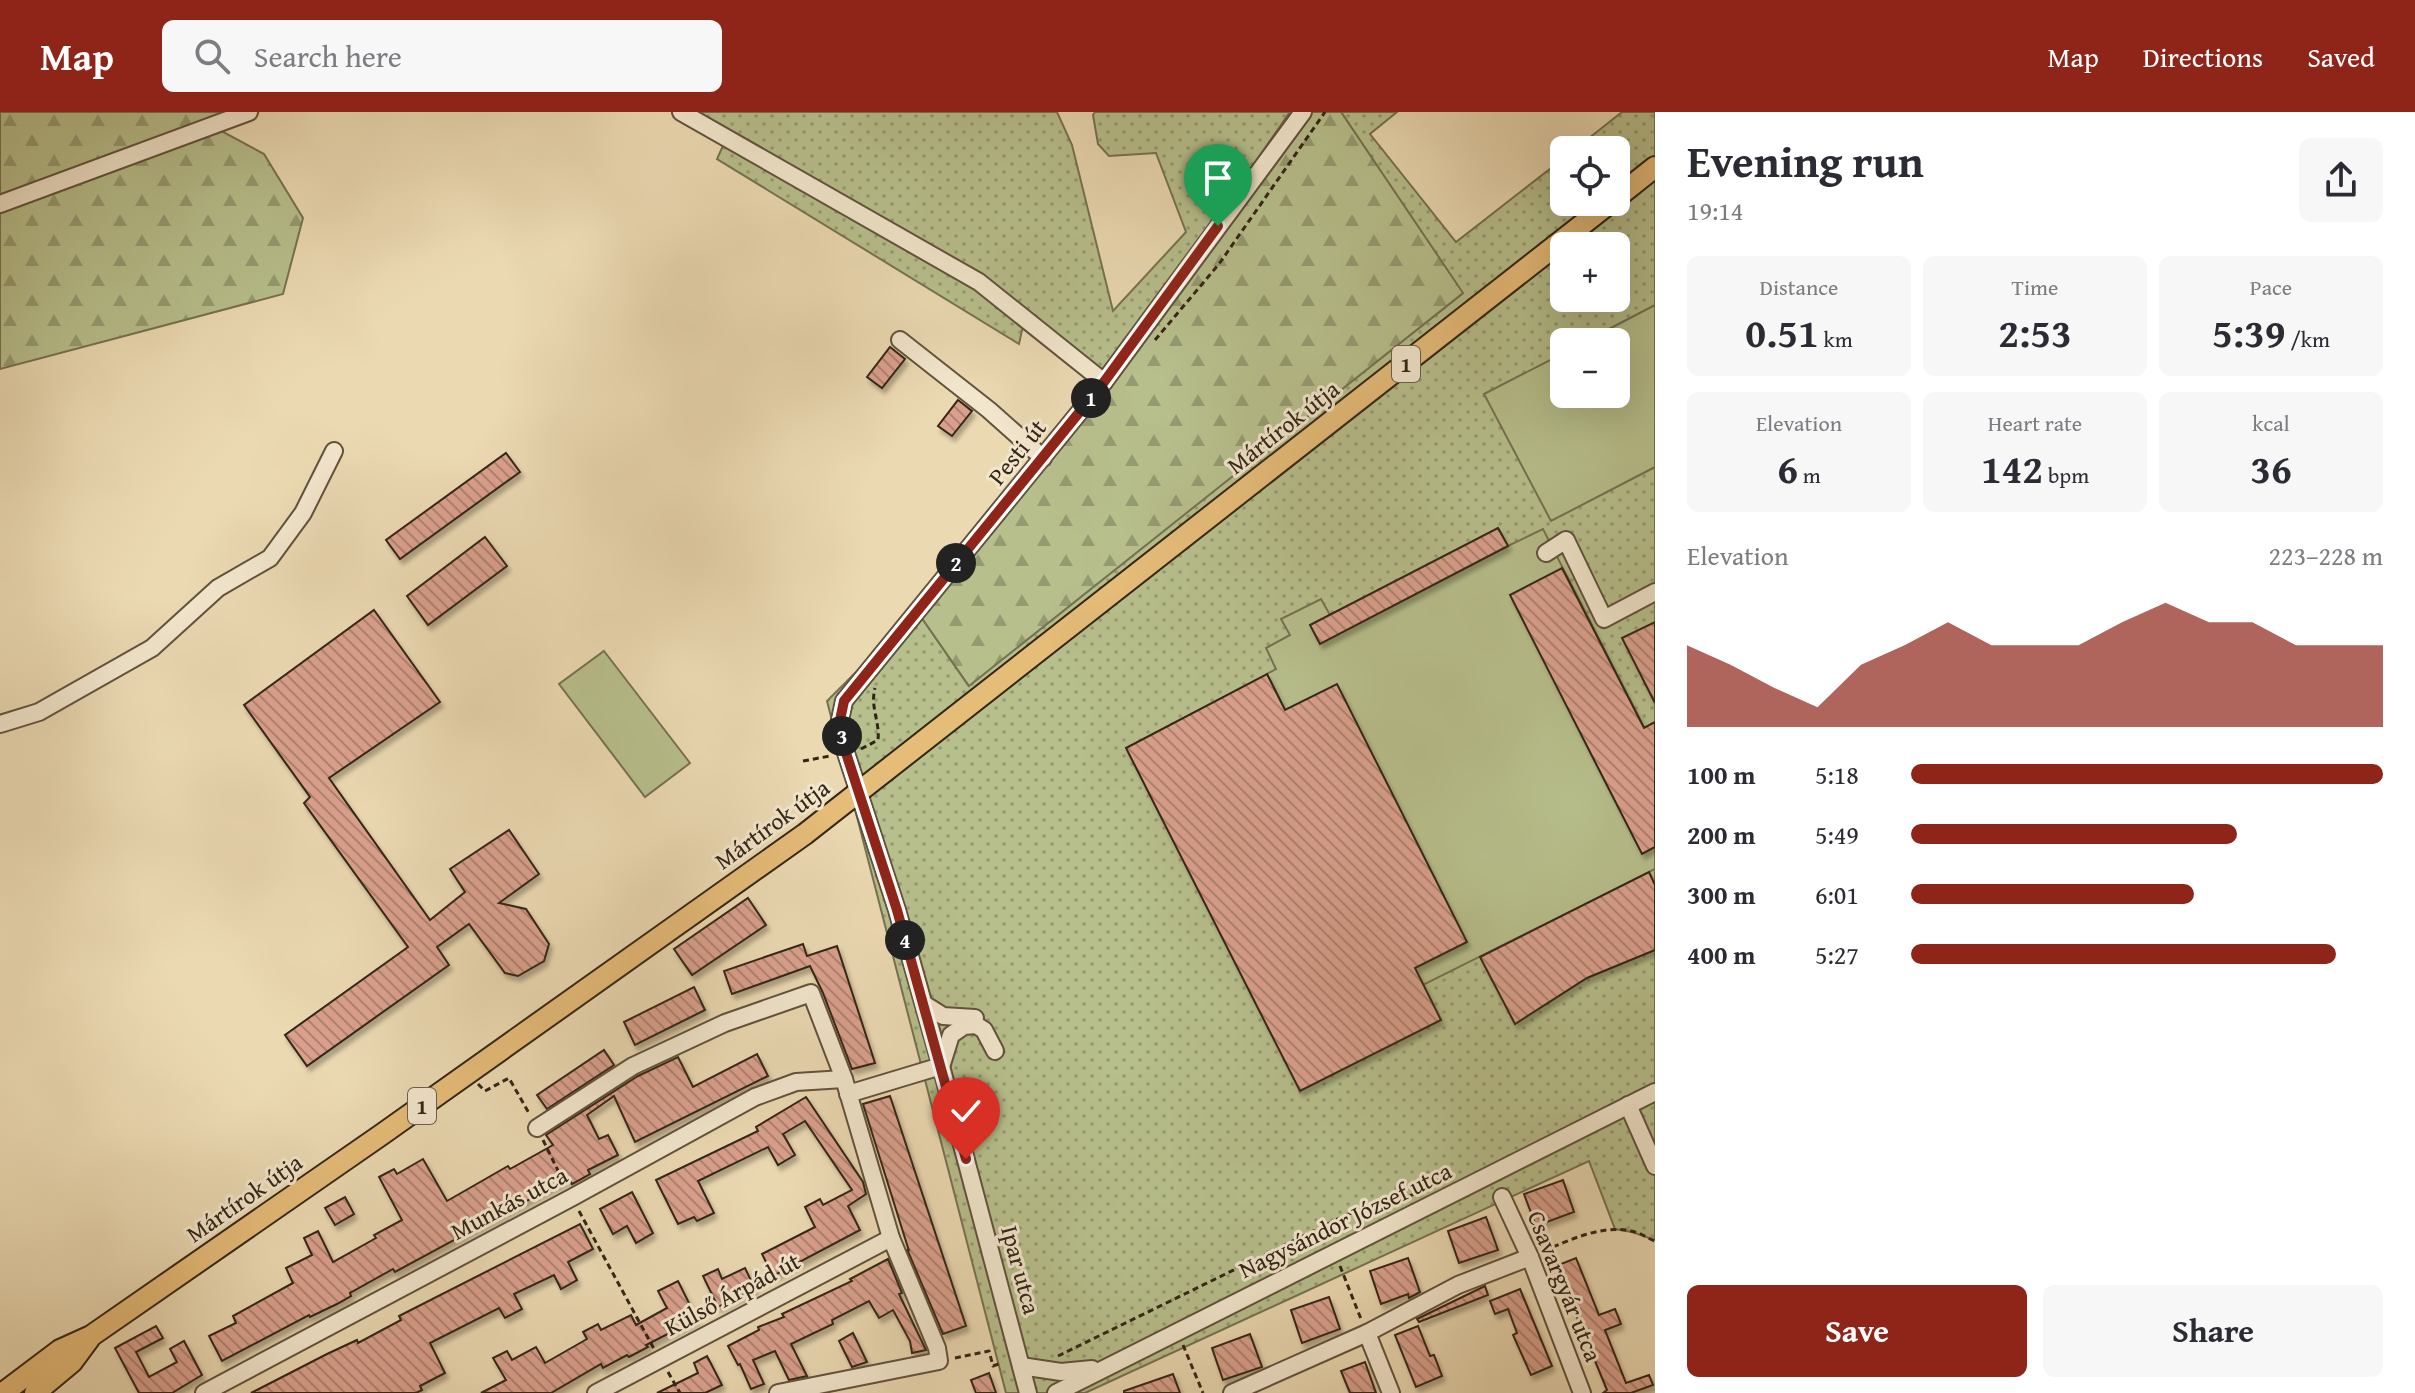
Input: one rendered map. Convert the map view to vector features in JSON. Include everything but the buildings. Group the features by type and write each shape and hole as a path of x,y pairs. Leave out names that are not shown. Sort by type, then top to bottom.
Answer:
{"main road":[{"path":"1630,187 1655,167"},
{"name":"Mártírok útja","path":"3,1393 60,1350 91,1336 381,1135 777,854 1593,216"},
{"name":"Mártírok útja","path":"35,1393 72,1362 91,1336"}],"street":[{"path":"0,204 249,112"},
{"path":"681,112 979,282 1104,382"},
{"name":"Pesti út","path":"860,792 839,725 844,701 1104,382 1303,112"},
{"path":"900,340 989,410 1043,458"},
{"path":"0,724 39,712 152,648 218,588 270,558 303,513 334,451"},
{"path":"1546,553 1566,540 1604,619 1655,592"},
{"name":"Ipar utca","path":"860,792 924,1004 1028,1393"},
{"path":"537,1128 633,1066 725,1023 811,993 846,1087 891,1238 937,1348 939,1361 778,1393"},
{"path":"924,1004 943,1016 983,1016"},
{"path":"941,1066 951,1035 964,1026 976,1025 984,1030 995,1051"},
{"name":"Munkás utca","path":"204,1393 755,1097 796,1082 846,1087 941,1066"},
{"name":"Nagysándor József utca","path":"1056,1393 1655,1092"},
{"path":"1628,1105 1655,1166"},
{"name":"Csavargyár utca","path":"1502,1197 1530,1257 1582,1393"},
{"name":"Külső Árpád út","path":"596,1393 891,1238"},
{"path":"1232,1393 1367,1333 1458,1285 1530,1257"},
{"path":"1367,1333 1391,1393"},
{"path":"1021,1366 1061,1372 1102,1369"}],"path":[{"path":"1153,343 1219,264 1325,112"},
{"path":"803,761 864,749 878,740 873,697 876,684"},
{"path":"477,1083 485,1091 509,1078 571,1198 680,1393"},
{"path":"1054,1358 1344,1216 1361,1209 1370,1214 1377,1212 1418,1193"},
{"path":"1530,1257 1587,1235 1615,1229 1638,1233 1655,1241"},
{"path":"1334,1251 1367,1333"},
{"path":"1177,1331 1203,1393"},
{"path":"939,1361 989,1351 993,1366 1001,1363"}],"green space":[{"path":"0,112 259,112 212,126 264,154 303,218 283,294 0,369"},
{"path":"680,112 1057,112 1072,145 1113,311 1186,232 1156,153 1109,156 1098,144 1095,112 1290,112 1101,386 1024,321 1019,344 717,159 730,130"},
{"path":"1290,112 1341,112 1463,293 969,686 917,611 1101,386"},
{"path":"1341,112 1397,112 1370,134 1456,242 1550,169 1550,216 1630,216 1630,136 1592,136 1622,112 1655,112 1655,1240 1615,1229 1589,1161 1085,1393 1006,1393 827,701 917,611 968,685 1462,294"},
{"path":"1655,305 1655,467 1551,521 1484,394 1550,360 1550,408 1630,408 1630,328 1611,328"},
{"path":"1498,528 1508,546 1543,529 1655,749 1655,869 1423,985 1267,674 1276,669 1266,648 1290,635 1281,619 1321,599 1330,615"},
{"path":"604,651 690,763 645,797 559,684"}],"route":[{"path":"966,1159 897,910 846,753 839,725 844,701 1104,382 1218,226"}]}
